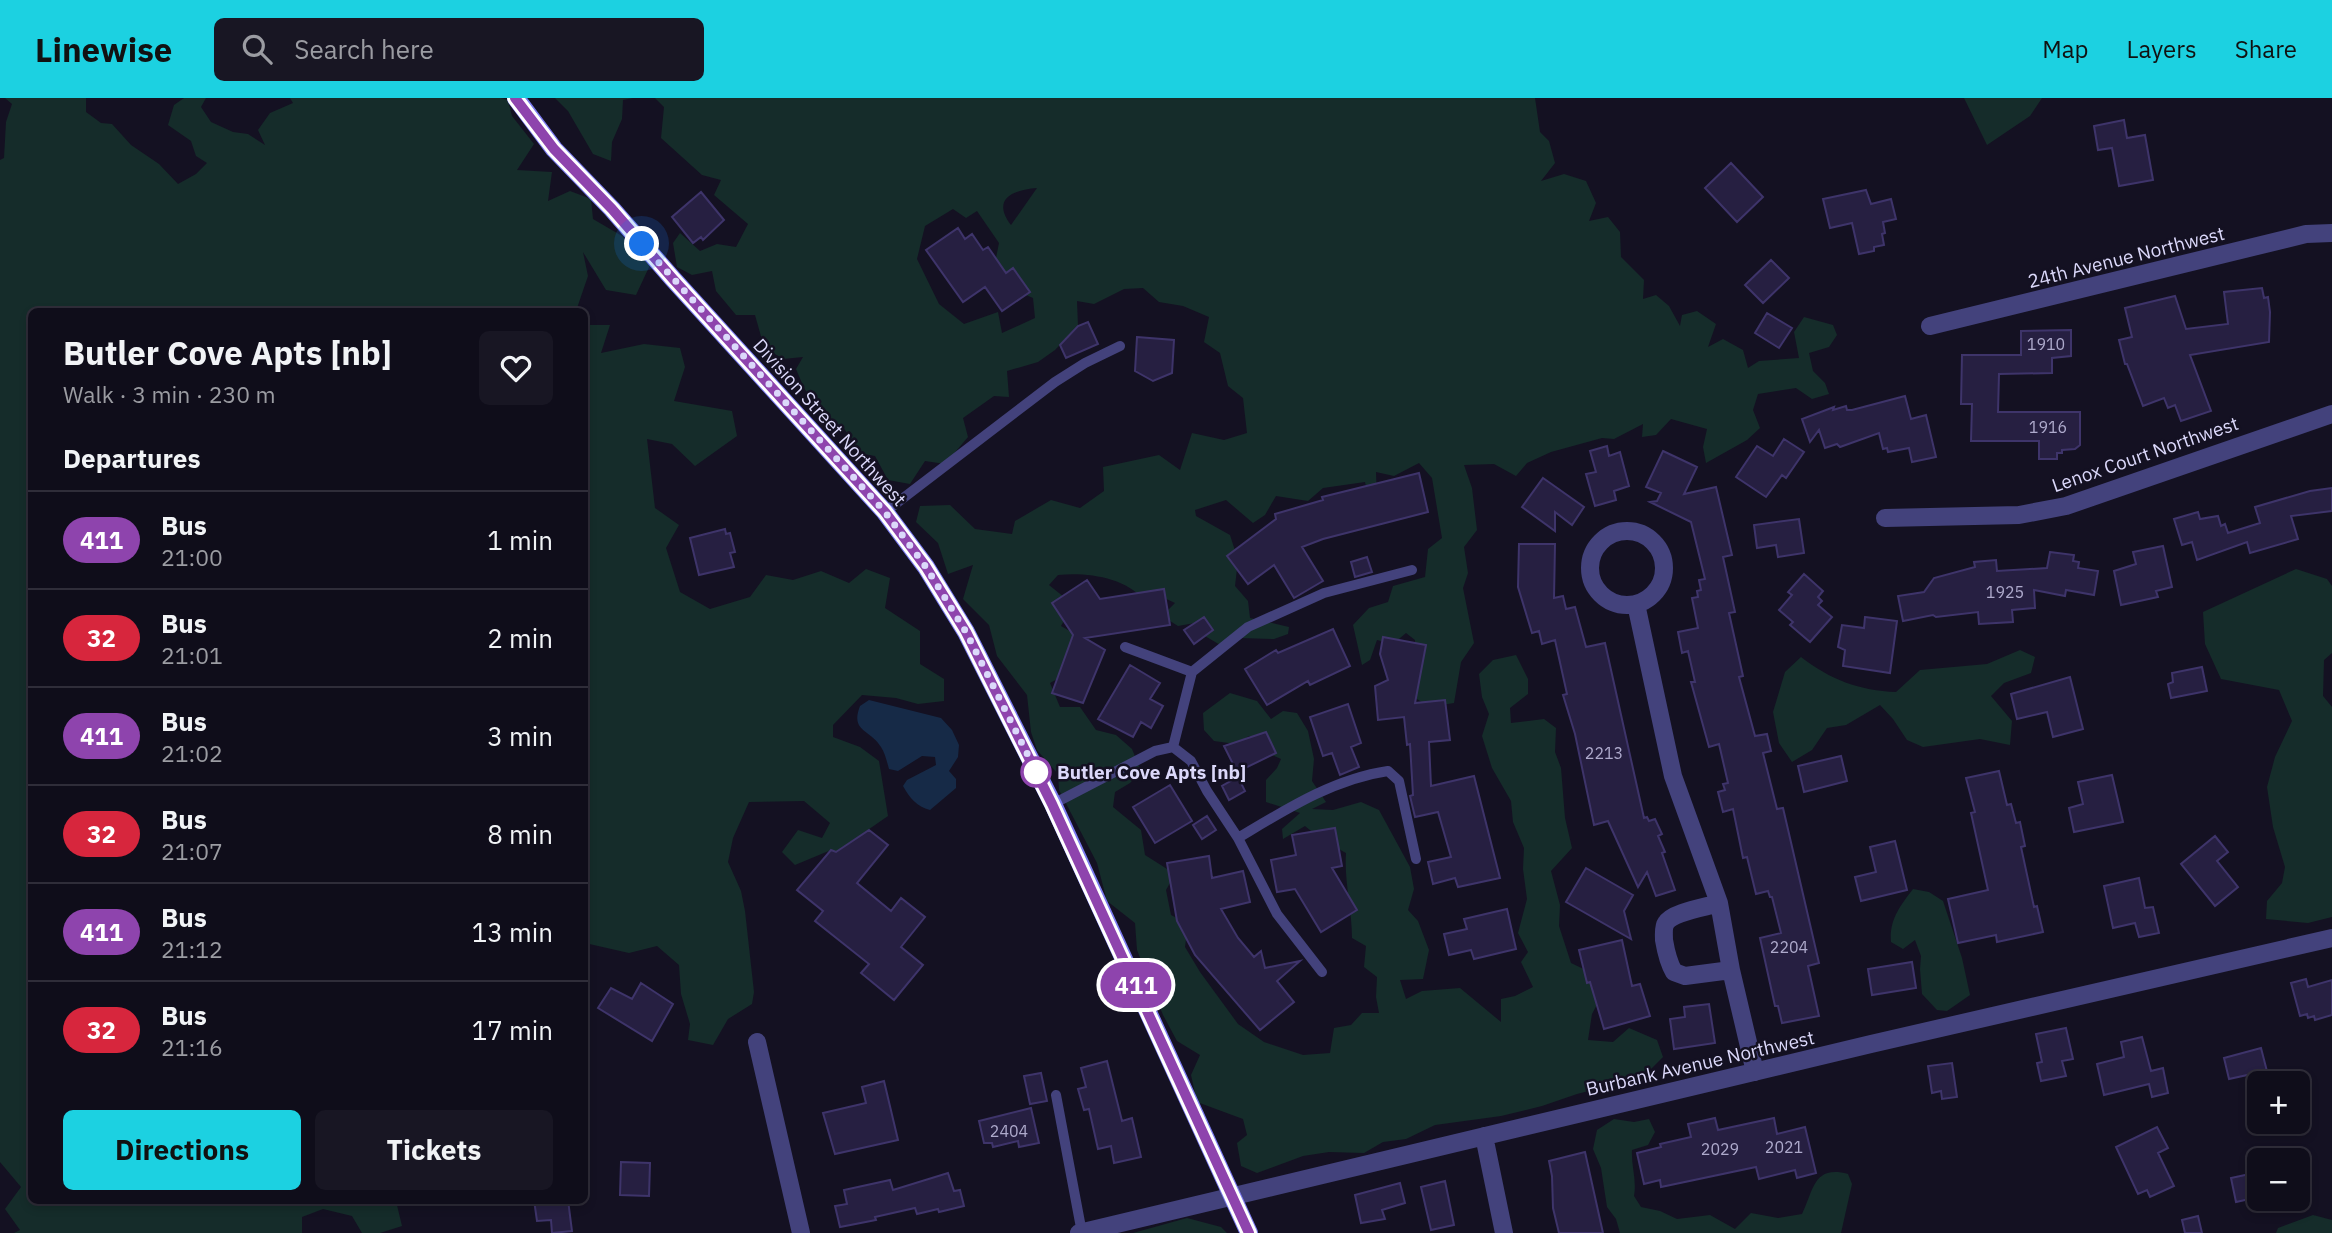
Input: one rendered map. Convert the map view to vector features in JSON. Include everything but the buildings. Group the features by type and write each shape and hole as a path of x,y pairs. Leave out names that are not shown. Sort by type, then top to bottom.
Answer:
{"street":[{"name":"Division Street Northwest","path":"516,98 554,149 612,209 885,512 926,567 966,632 1052,804 1250,1233"},
{"name":"24th Avenue Northwest","path":"1930,326 2306,234 2332,233"},
{"name":"Lenox Court Northwest","path":"1885,518 2020,515 2066,506 2332,414"},
{"path":"1624,530 1648,536 1663,556 1665,568 1656,591 1647,600 1636,604 1612,602 1594,585 1590,574 1594,550 1602,540 1624,530"},
{"path":"1636,604 1673,776 1719,903 1731,970 1755,1072"},
{"path":"1719,903 1673,916 1666,923 1665,947 1674,972 1685,976 1731,970"},
{"name":"Burbank Avenue Northwest","path":"1081,1233 2332,938"},
{"path":"757,1042 801,1233"},
{"path":"1484,1136 1504,1233"}],"lane":[{"path":"885,512 1055,382 1120,346"},
{"path":"1173,747 1192,672 1248,627 1324,593 1412,570"},
{"path":"1125,647 1192,672"},
{"path":"1052,804 1155,751 1173,747"},
{"path":"1173,747 1191,761 1238,838 1278,914 1322,972"},
{"path":"1238,838 1319,793 1355,779 1388,771 1399,780 1416,859"},
{"path":"1056,1095 1081,1233"}],"green space":[{"path":"5,98 86,98 86,112 101,123 112,124 131,145 159,164 178,184 196,174 207,163 196,156 191,141 168,125 174,105 184,98 206,98 201,107 211,122 233,132 248,134 265,145 258,130 270,113 293,103 290,98 501,98 508,100 512,116 534,144 517,170 552,172 548,201 570,191 591,199 593,219 622,236 650,265 636,295 606,290 583,252 588,276 577,308 28,308 28,1204 397,1204 402,1226 380,1233 362,1233 352,1216 323,1209 302,1217 302,1233 14,1233 20,1230 5,1209 21,1187 0,1162 0,160 4,158 6,122 12,104"},
{"path":"555,98 633,98 623,100 622,119 612,142 611,161 593,154 568,111"},
{"path":"655,98 1535,98 1540,132 1549,141 1555,163 1541,181 1564,174 1586,181 1596,203 1589,221 1608,217 1620,232 1621,257 1644,280 1643,299 1656,295 1669,306 1680,326 1682,315 1697,311 1716,324 1708,347 1723,339 1743,350 1748,368 1759,361 1799,358 1794,332 1804,317 1833,325 1837,335 1829,347 1809,353 1813,371 1825,383 1829,394 1812,399 1796,388 1758,394 1753,410 1760,428 1747,440 1706,463 1703,447 1707,429 1671,419 1656,435 1642,437 1643,424 1614,439 1602,438 1551,452 1527,463 1516,476 1494,464 1464,465 1472,488 1477,530 1464,547 1468,573 1463,588 1474,643 1461,662 1454,703 1429,707 1414,697 1415,640 1406,633 1393,644 1377,640 1370,660 1362,665 1353,625 1369,608 1388,602 1393,586 1425,577 1428,549 1442,538 1432,478 1419,463 1394,476 1376,472 1377,501 1370,503 1365,482 1323,488 1308,501 1276,496 1265,515 1253,523 1226,500 1195,510 1196,516 1230,535 1238,560 1235,586 1248,601 1250,618 1289,627 1288,634 1274,639 1240,638 1227,649 1205,636 1200,622 1178,626 1162,616 1175,603 1160,596 1144,600 1136,592 1116,581 1081,574 1058,575 1049,585 1064,597 1070,610 1061,626 1082,638 1068,673 1050,683 1060,707 1080,707 1096,730 1116,735 1132,749 1141,771 1130,783 1115,792 1113,807 1141,830 1145,855 1175,874 1166,890 1171,915 1188,924 1185,947 1238,1024 1264,1042 1303,1055 1330,1053 1334,1028 1351,1025 1362,1013 1379,1013 1376,997 1377,977 1364,967 1366,946 1352,938 1346,853 1322,840 1305,826 1283,839 1282,829 1300,813 1266,802 1266,780 1281,759 1257,748 1257,737 1249,736 1236,744 1214,741 1204,730 1203,713 1230,693 1257,701 1271,719 1283,711 1297,713 1308,731 1314,759 1312,781 1326,802 1312,809 1333,810 1361,802 1379,810 1410,867 1414,889 1408,910 1418,921 1429,950 1423,979 1400,980 1406,999 1422,991 1460,988 1501,1022 1501,999 1515,996 1533,987 1521,962 1528,952 1518,933 1527,899 1523,869 1524,848 1513,822 1511,801 1492,768 1482,736 1489,714 1482,697 1479,674 1493,660 1516,655 1528,679 1528,694 1510,708 1511,723 1544,719 1556,728 1555,752 1561,768 1565,818 1572,848 1551,871 1560,905 1559,926 1571,963 1596,975 1602,995 1592,1014 1588,1040 1613,1042 1629,1028 1657,1040 1663,1057 1643,1077 1501,1116 1435,1125 1406,1139 1383,1142 1364,1153 1329,1152 1303,1156 1257,1173 1241,1166 1237,1143 1247,1135 1243,1119 1197,1102 1191,1075 1200,1055 1177,1041 1163,1015 1137,950 1135,923 1107,901 1097,863 1059,790 1058,774 1037,750 1031,732 1027,695 997,656 989,625 963,599 973,565 948,574 938,543 916,522 920,506 950,505 975,529 1012,534 1015,521 1051,500 1080,508 1104,491 1103,467 1159,455 1180,470 1192,433 1224,440 1247,433 1243,398 1228,386 1220,353 1204,342 1209,317 1183,306 1159,302 1143,288 1124,289 1094,304 1077,301 1078,326 1055,350 1038,362 1007,371 1009,397 994,396 963,418 968,437 945,464 925,461 910,484 888,480 875,456 858,453 844,428 827,422 804,388 796,369 803,357 783,359 764,347 755,315 736,315 716,291 712,271 692,275 677,267 673,243 680,233 700,251 717,244 736,247 748,224 714,195 721,180 702,175 661,138 664,107","holes":["1037,188 1011,225 1005,216 1004,202 1020,191","953,209 966,218 977,211 999,243 995,263 1012,289 1033,298 1035,318 1002,333 998,312 964,324 939,304 917,259 925,226"]},
{"path":"1964,98 2042,98 2030,116 1987,145"},
{"path":"588,325 610,325 601,353 644,344 680,348 685,367 674,401 732,411 737,436 695,466 672,444 647,439 655,508 679,525 666,548 680,592 710,609 750,597 766,575 793,580 821,571 849,583 866,569 890,578 885,608 920,631 920,664 944,679 944,701 918,704 896,698 862,695 833,725 833,737 860,747 879,761 888,816 836,852 831,850 795,865 782,852 798,830 822,838 830,823 804,801 749,802 733,838 728,862 741,891 745,911 754,992 752,1004 728,1019 713,1045 688,1040 690,1024 681,994 679,965 657,946 629,953 588,944"},
{"path":"2296,569 2327,579 2332,586 2332,653 2324,660 2323,696 2332,707 2332,917 2308,923 2266,919 2267,901 2282,883 2285,867 2273,827 2267,787 2275,757 2292,721 2279,690 2221,679 2205,644 2203,612"},
{"path":"2020,650 2035,657 2031,673 2004,683 1991,696 2012,721 2010,745 1980,739 1923,747 1907,740 1880,705 1846,725 1827,728 1812,750 1792,762 1779,743 1773,712 1785,672 1801,657 1823,672 1845,682 1896,692 1920,670 1987,664"},
{"path":"1913,889 1929,892 1943,901 1962,958 1970,995 1947,1011 1937,1010 1922,994 1921,956 1915,940 1903,949 1891,942 1894,920"},
{"path":"1614,1119 1634,1122 1649,1119 1655,1132 1648,1145 1632,1150 1634,1196 1641,1207 1660,1211 1677,1219 1710,1215 1735,1229 1751,1213 1778,1218 1802,1214 1816,1182 1821,1176 1836,1172 1848,1174 1852,1184 1841,1233 1620,1233 1616,1219 1607,1207 1601,1168 1593,1149 1597,1130"},
{"path":"2313,1215 2332,1220 2332,1233 2276,1233 2278,1228"},
{"path":"1187,1218 1221,1227 1227,1233 1133,1233"}],"water":[{"path":"869,700 941,718 952,730 959,745 958,757 949,771 956,779 956,788 930,810 914,801 903,786 907,780 936,765 935,757 922,756 898,771 889,769 877,741 859,726 860,706"}],"bus line":[{"name":"411","path":"515,98 554,149 612,209 885,512 926,567 966,632 1052,804 1249,1233"}],"place":[{"name":"Butler Cove Apts [nb]","path":"1036,772"}],"route":[{"path":"642,244 885,512 926,567 966,632 1040,779 1036,772"}]}
